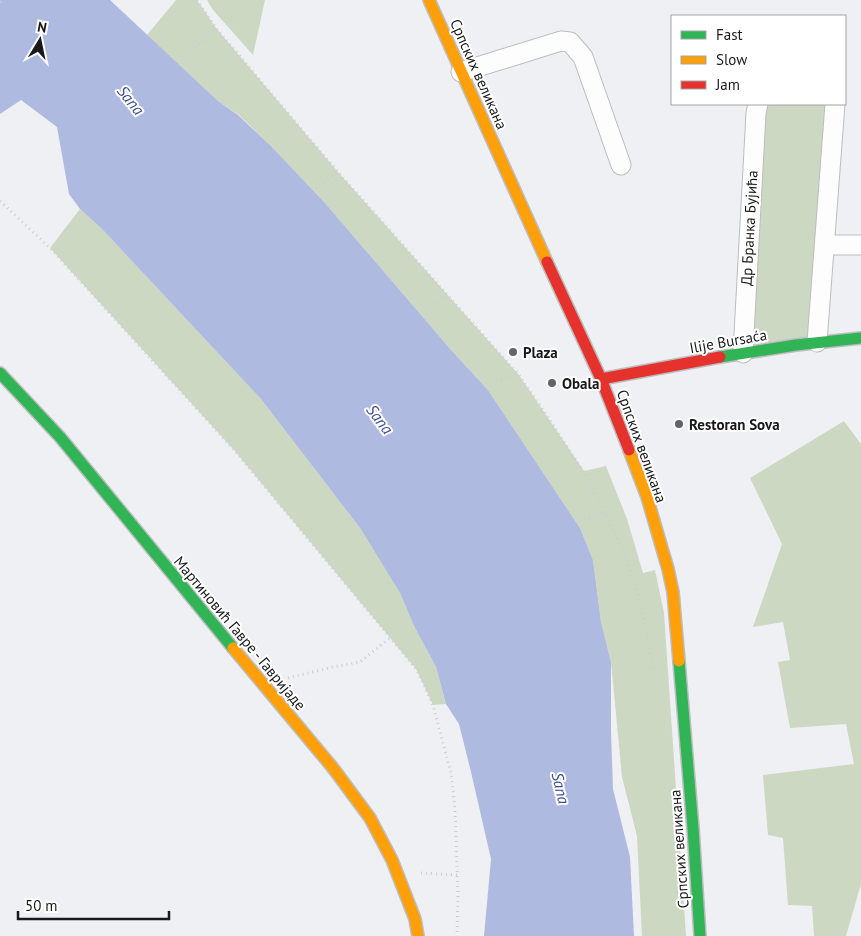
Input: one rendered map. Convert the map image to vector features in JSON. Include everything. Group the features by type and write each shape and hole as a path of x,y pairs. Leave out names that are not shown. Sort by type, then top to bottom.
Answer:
{"main road":[{"name":"Српских великана","path":"429,0 601,379 647,497 668,569 673,592 700,936"},
{"name":"Ilije Bursaća","path":"601,379 742,353 817,342 861,338"},
{"name":"Мартиновић Гавре - Гавријаде","path":"0,373 60,437 334,768 370,818 396,872 415,920 418,936"}],"street":[{"path":"461,72 561,41 570,42 583,57 621,165"},
{"name":"Др Бранка Бујића","path":"742,353 758,105"},
{"path":"817,342 835,105"},
{"path":"825,245 861,245"}],"path":[{"path":"197,0 216,28 338,172 519,375 589,480 606,512 627,559 638,597 654,672"},
{"path":"195,48 216,28"},
{"path":"316,189 338,172"},
{"path":"0,201 50,248 234,450 416,669 433,705 451,773 455,809 458,875 457,936"},
{"path":"429,307 449,295"},
{"path":"496,381 519,375"},
{"path":"580,520 606,512"},
{"path":"263,684 360,662 390,638"},
{"path":"396,872 458,875"}],"green space":[{"path":"176,0 197,0 216,28 338,172 519,375 584,471 606,466 627,519 643,573 655,570 664,613 686,936 642,936 637,836 622,777 611,662 601,622 593,560 580,528 488,390 452,351 325,203 239,115 218,101 147,35"},
{"path":"207,0 265,0 253,55 213,10"},
{"path":"764,105 827,105 809,338 751,344"},
{"path":"80,209 102,229 261,399 360,528 400,593 414,626 436,667 446,704 433,705 416,669 234,450 50,248"},
{"path":"844,421 861,444 861,884 846,936 814,936 812,906 788,905 783,838 768,835 763,775 854,764 846,724 790,728 778,662 790,660 783,622 753,627 782,544 750,478"}],"water":[{"name":"Sana","path":"0,0 110,0 218,101 238,115 271,146 325,203 452,351 488,390 580,528 593,560 601,622 611,662 613,789 630,857 634,936 484,936 491,859 471,772 459,724 446,704 436,667 414,626 400,593 360,528 261,399 102,229 80,209 69,194 57,127 21,100 0,114"}],"traffic: fast":[{"path":"720,357 796,345 861,338"},
{"path":"0,373 60,437 233,648"},
{"path":"679,661 700,936"}],"traffic: slow":[{"path":"429,0 547,262"},
{"path":"629,450 647,497 668,569 673,592 679,661"},
{"path":"233,648 333,768 370,818 392,860 415,919 418,936"}],"traffic: jam":[{"path":"547,262 601,379 629,450"},
{"path":"601,379 720,357"}],"place":[{"name":"Plaza","path":"513,352"},
{"name":"Obala","path":"552,383"},
{"name":"Restoran Sova","path":"679,424"}]}
